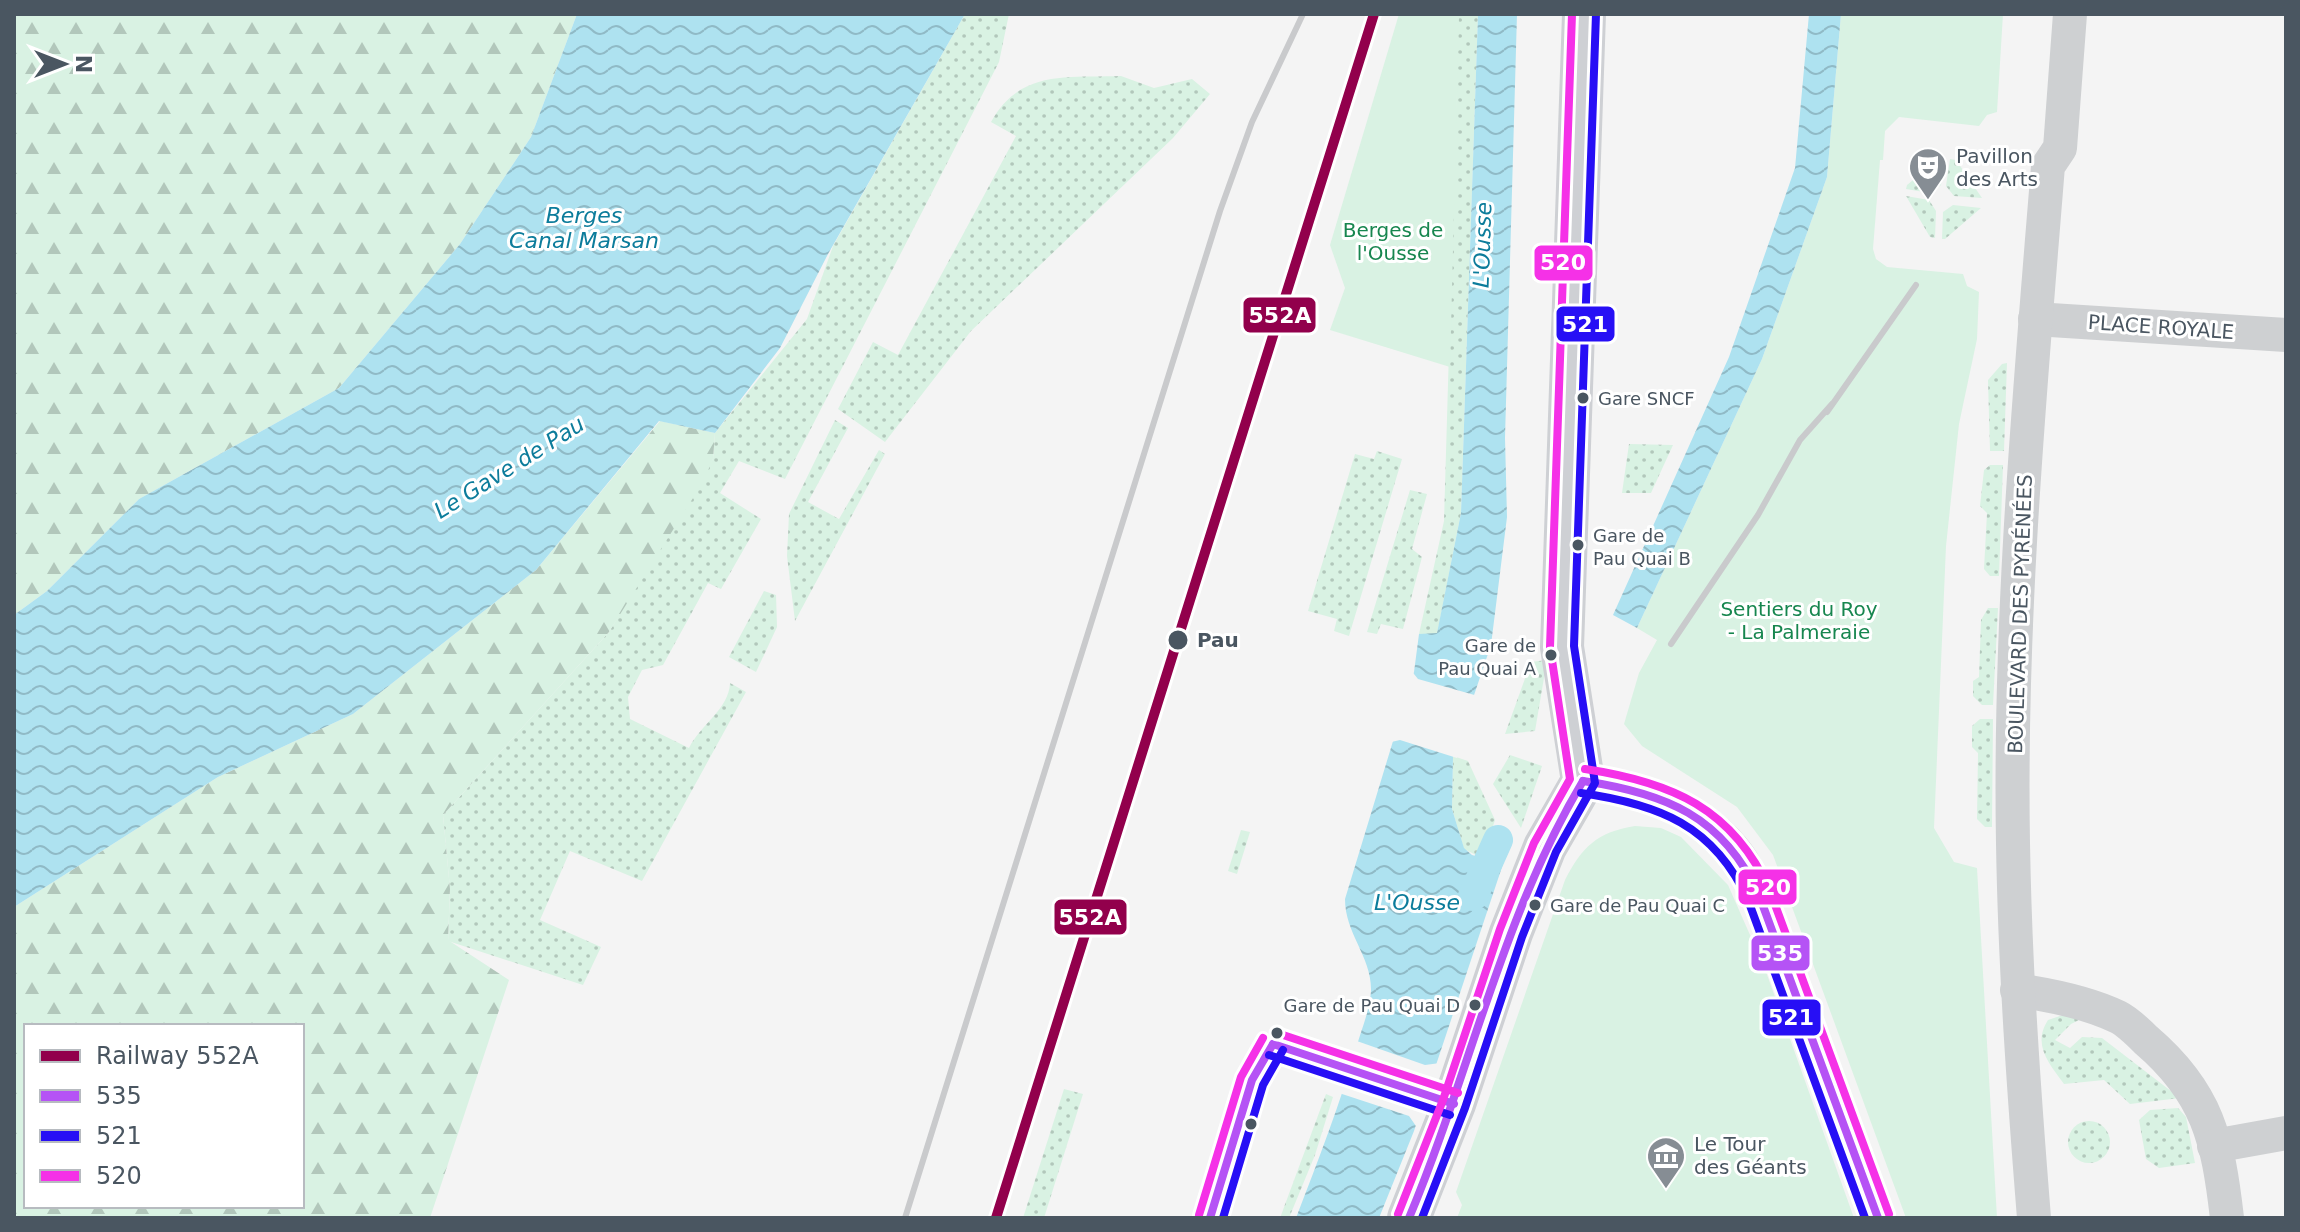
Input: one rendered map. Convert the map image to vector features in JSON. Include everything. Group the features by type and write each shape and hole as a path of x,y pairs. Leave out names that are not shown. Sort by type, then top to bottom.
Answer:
{"main road":[{"path":"1409,1218 1454,1104 1511,933 1545,847 1583,781 1562,647 1584,14"}],"street":[{"name":"BOULEVARD DES PYRÉNÉES","path":"2034,1218 2017,990 2013,841 2015,656 2035,319 2048,166 2060,148 2070,14"},
{"name":"PLACE ROYALE","path":"2035,319 2286,335"},
{"path":"1583,781 1627,786 1675,804 1708,826 1738,855 1759,895 1878,1218"},
{"path":"2017,990 2058,997 2120,1017 2171,1061 2202,1102 2214,1146 2227,1218"},
{"path":"2214,1146 2286,1133"}],"green space":[{"path":"14,14 577,14 531,137 460,244 339,388 139,499 47,591 14,615"},
{"path":"965,14 1009,14 999,62 785,479 739,461 720,493 761,519 721,589 708,583 663,665 642,670 628,697 630,719 689,748 720,709 730,683 746,692 642,881 570,851 540,920 601,947 583,985 448,941 450,889 443,815 609,632 713,459 715,433 807,319 833,246"},
{"name":"Berges de l'Ousse","path":"1399,14 1459,14 1450,367 1330,330 1345,288 1330,245"},
{"path":"1452,14 1478,14 1461,513 1437,634 1419,634 1444,521 1457,76"},
{"name":"Sentiers du Roy - La Palmeraie","path":"1841,14 2003,14 1997,112 1987,115 1979,126 1899,117 1885,131 1873,249 1876,259 1887,267 1963,274 1967,286 1979,292 1977,339 1959,424 1946,546 1934,828 1954,862 1977,868 1997,1218 1906,1218 1773,855 1737,807 1642,746 1624,724 1639,673 1657,640 1637,628 1762,359 1827,177"},
{"path":"1121,76 1154,88 1192,79 1210,94 1173,138 971,331 885,442 838,409 873,342 898,355 1016,136 991,122 1003,105 1016,93 1047,80"},
{"path":"1940,158 1945,159 1941,185 1930,193 1906,189 1907,185"},
{"path":"1950,159 1956,160 1982,198 1954,196 1946,186"},
{"path":"1906,196 1929,200 1936,211 1935,238 1930,237"},
{"path":"1953,205 1981,208 1942,239 1943,212"},
{"path":"2007,363 2004,451 1990,451 1988,380 2002,364"},
{"path":"835,420 848,428 808,502 839,519 879,450 885,454 795,621 787,556 789,514"},
{"path":"660,421 715,433 713,459 703,482 609,632 443,815 450,889 448,940 509,980 430,1218 14,1218 14,907 218,777 353,714 536,570"},
{"path":"1629,444 1673,445 1651,493 1622,493"},
{"path":"1377,451 1402,459 1349,636 1334,631 1337,619 1308,611 1355,454 1374,459"},
{"path":"1990,465 2003,465 1999,576 1990,576 1984,569 1987,513 1980,506 1984,470"},
{"path":"1410,490 1427,494 1412,549 1422,557 1403,629 1381,624 1377,634 1367,632"},
{"path":"764,591 776,595 777,627 756,672 729,657"},
{"path":"1988,608 1998,608 1993,705 1982,705 1973,696 1973,681 1979,677 1981,620"},
{"path":"1547,660 1535,731 1505,734 1531,662"},
{"path":"1980,719 1993,719 1992,827 1985,827 1977,819 1978,753 1972,747 1972,726"},
{"path":"1510,755 1542,766 1521,828 1493,784"},
{"path":"1453,756 1468,761 1495,820 1482,858 1464,849 1452,809"},
{"path":"1635,826 1661,828 1681,837 1728,885 1765,969 1854,1218 1457,1218 1462,1205 1456,1192 1565,880 1578,858 1592,843 1610,832"},
{"path":"1241,830 1250,832 1237,874 1228,871"},
{"path":"2063,1015 2081,1019 2055,1040 2070,1048 2082,1037 2102,1038 2180,1098 2130,1104 2104,1080 2064,1084 2042,1046 2043,1029 2048,1020"},
{"path":"1064,1089 1083,1094 1044,1218 1023,1218"},
{"path":"1326,1094 1333,1097 1315,1155 1289,1218 1280,1218"},
{"path":"2178,1108 2186,1117 2195,1163 2159,1168 2146,1159 2139,1120 2150,1110"},
{"path":"2089,1121 2104,1127 2110,1142 2104,1157 2089,1163 2074,1157 2068,1142 2074,1127"}],"water":[{"path":"577,14 965,14 828,254 780,348 715,433 659,421 536,570 353,714 218,777 14,907 14,615 47,591 139,499 339,388 460,244 531,137"},
{"name":"L'Ousse","path":"1478,14 1517,14 1505,438 1507,517 1491,645 1453,757 1452,809 1464,848 1472,855 1503,864 1414,1131 1379,1218 1296,1218 1343,1089 1370,998 1367,967 1349,923 1345,899 1414,672 1419,634 1437,633 1461,513"},
{"path":"1809,14 1841,14 1827,177 1762,359 1637,628 1613,615 1729,357 1795,168"}],"pier":[{"path":"1410,669 1418,679 1478,696 1457,758 1400,740 1387,743"},
{"path":"1354,1040 1425,1065 1440,1063 1426,1094 1418,1129 1409,1116 1339,1093"}],"waterway":[{"path":"1473,896 1498,840"}],"railway":[{"path":"905,1218 1220,211 1252,122 1303,14"},
{"path":"1827,412 1916,285"},
{"path":"1671,644 1758,515 1800,440 1832,404"}],"rail line":[{"name":"552A","path":"996,1218 1374,14"}],"transit line":[{"name":"520","path":"1398,1214 1443,1100 1500,929 1534,843 1570,779 1550,647 1572,14"},
{"name":"521","path":"1422,1218 1465,1108 1522,937 1556,852 1595,783 1574,646 1596,14"},
{"name":"520","path":"1585,769 1645,782 1672,791 1696,804 1718,819 1755,862 1770,891 1889,1214"},
{"name":"535","path":"1583,781 1640,793 1688,813 1709,827 1744,868 1759,895 1878,1218"},
{"name":"535","path":"1409,1218 1508,940 1530,886 1583,781"},
{"name":"521","path":"1581,793 1635,804 1681,822 1701,836 1734,874 1748,900 1865,1218"},
{"name":"520","path":"1277,1033 1458,1093"},
{"name":"520","path":"1199,1215 1241,1077 1263,1038"},
{"name":"535","path":"1273,1044 1454,1104"},
{"name":"535","path":"1210,1218 1252,1080 1273,1044"},
{"name":"521","path":"1223,1218 1263,1085 1283,1050"},
{"name":"521","path":"1269,1055 1450,1115"}],"place":[{"name":"Pavillon des Arts","path":"1928,201"},
{"name":"Gare SNCF","path":"1583,398"},
{"name":"Gare de Pau Quai B","path":"1578,545"},
{"name":"Pau","path":"1178,640"},
{"name":"Gare de Pau Quai A","path":"1551,655"},
{"name":"Gare de Pau Quai C","path":"1535,905"},
{"name":"Gare de Pau Quai D","path":"1475,1005"},
{"name":"Le Tour des Géants","path":"1666,1190"}],"water label":[{"name":"Berges Canal Marsan","path":"584,228"},
{"name":"Le Gave de Pau","path":"509,467"}]}
